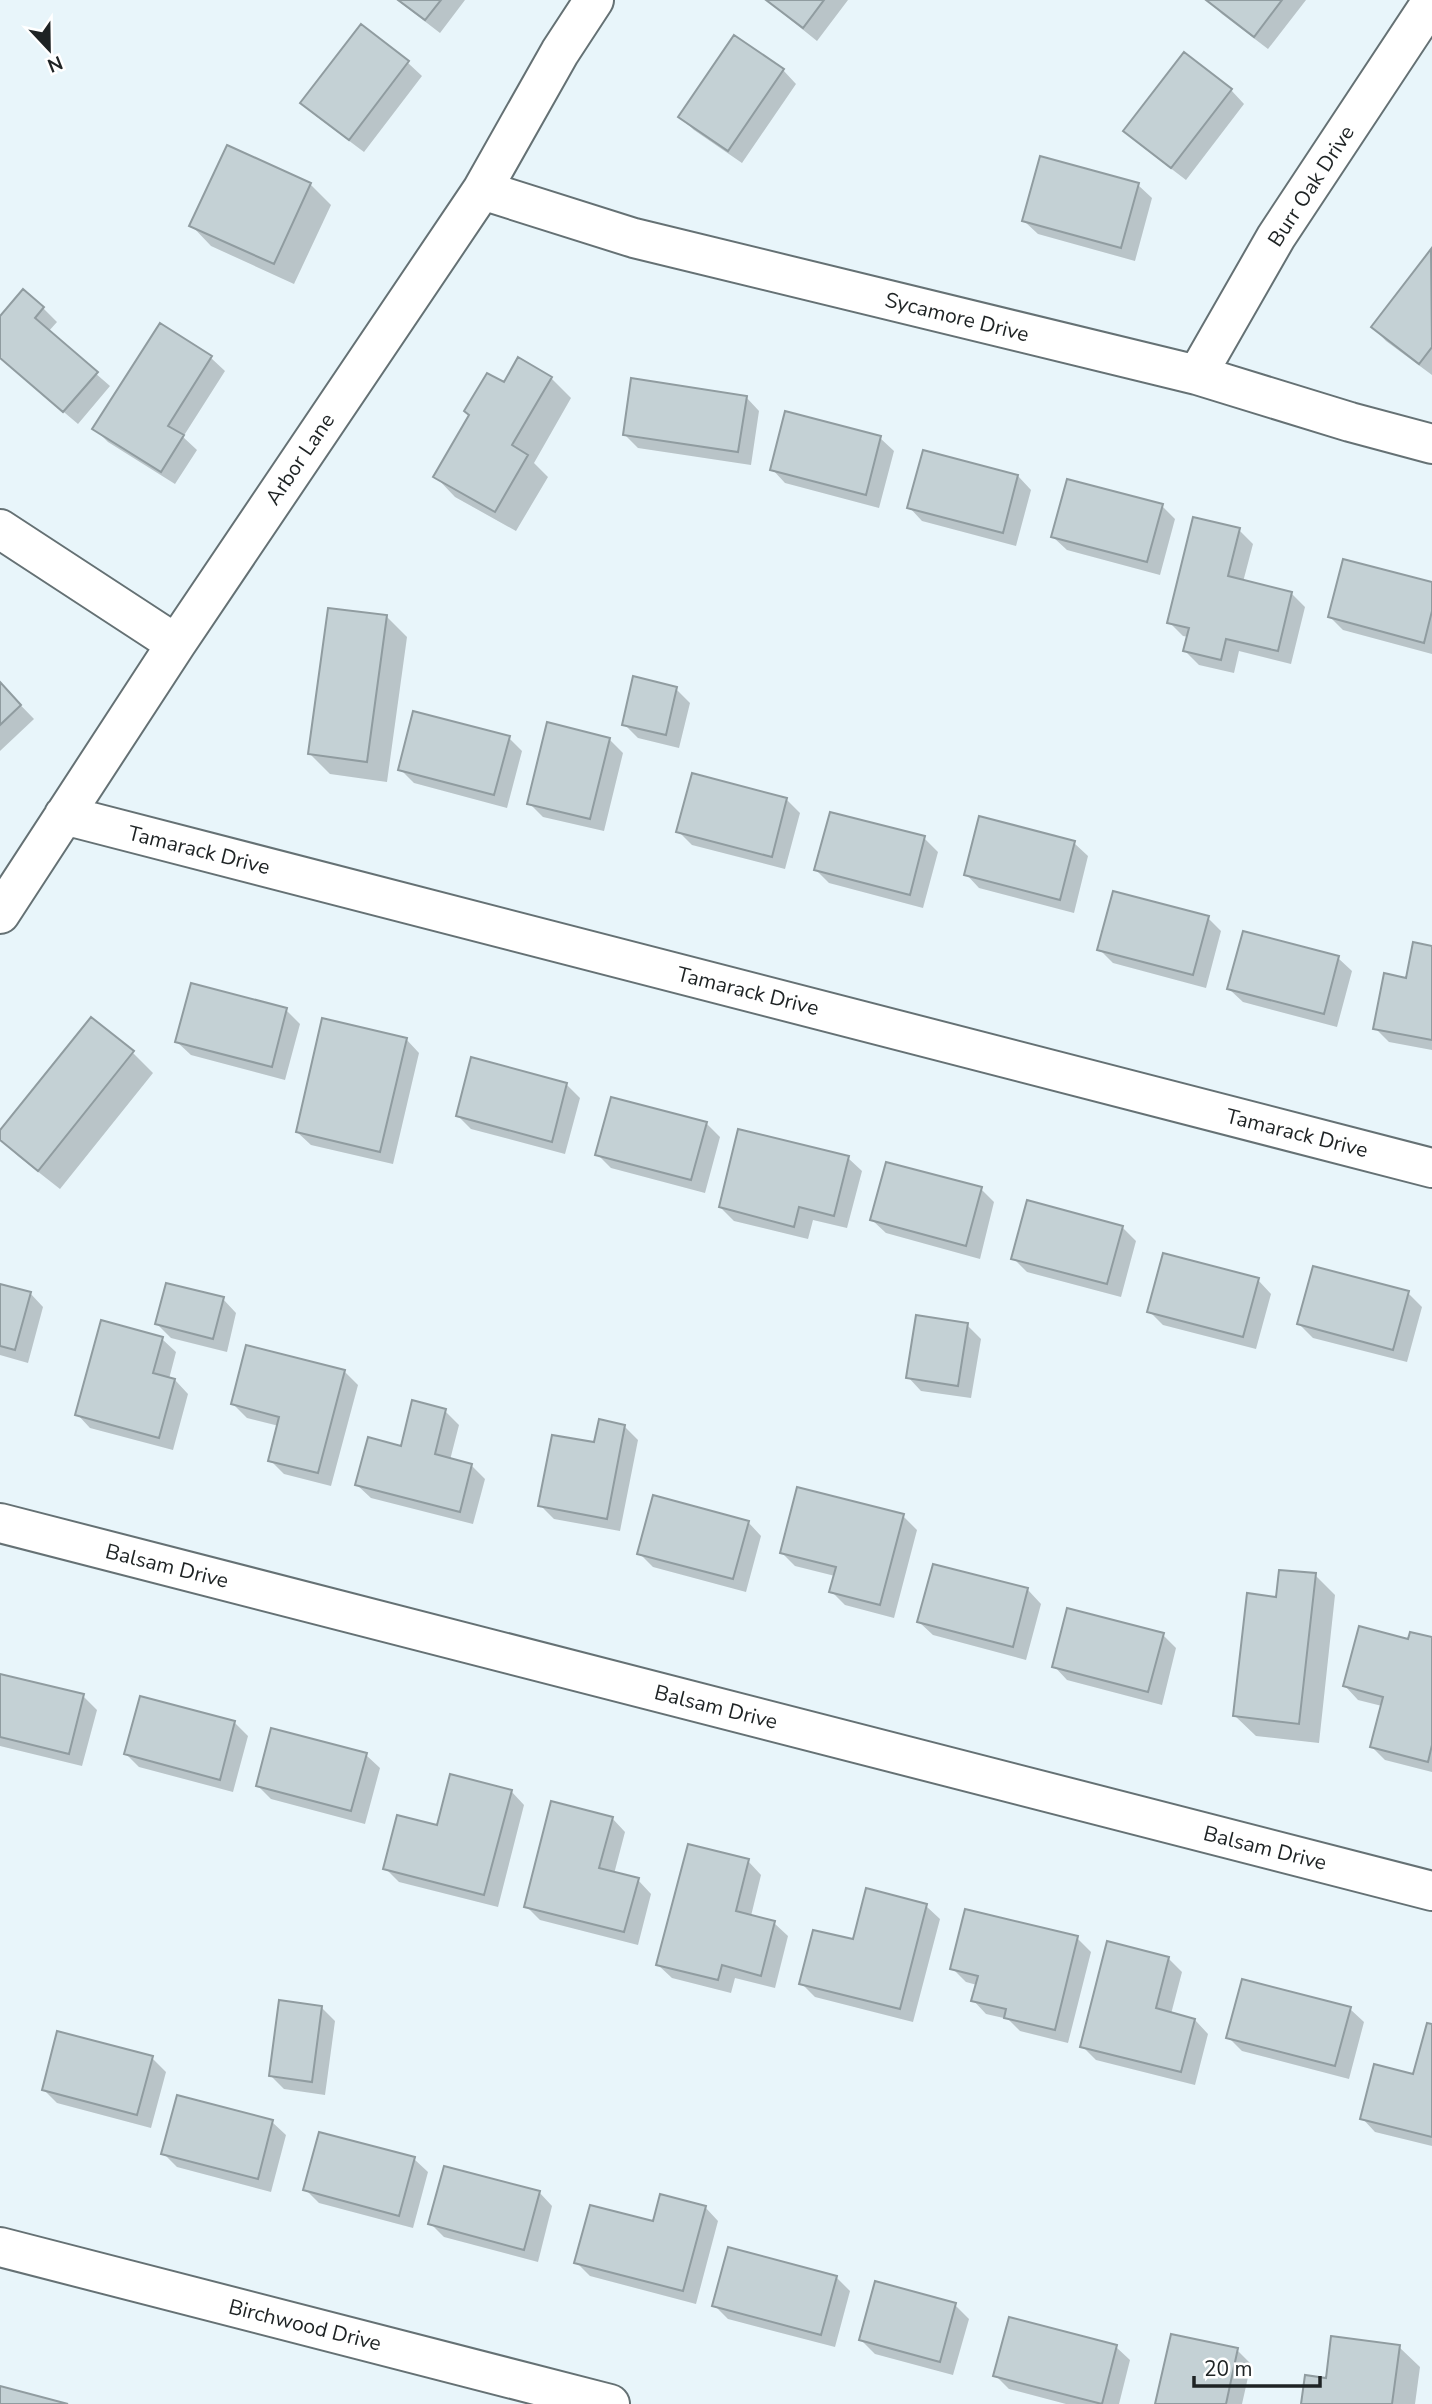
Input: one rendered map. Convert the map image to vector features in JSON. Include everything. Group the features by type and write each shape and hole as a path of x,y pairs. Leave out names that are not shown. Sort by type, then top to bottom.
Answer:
{"street":[{"name":"Arbor Lane","path":"0,914 176,644 482,190 560,52 594,0"},
{"name":"Burr Oak Drive","path":"1197,375 1276,237 1432,1"},
{"name":"Sycamore Drive","path":"482,190 634,238 1197,375 1432,444"},
{"path":"0,529 176,644"},
{"name":"Tamarack Drive","path":"64,815 1432,1168"},
{"name":"Balsam Drive","path":"0,1523 1432,1891"},
{"name":"Birchwood Drive","path":"0,2247 610,2404"}],"building":[{"path":"398,0 441,0 425,20"},
{"path":"766,0 824,0 803,28"},
{"path":"1206,0 1282,0 1254,37"},
{"path":"361,24 409,61 349,140 300,103"},
{"path":"734,35 784,69 728,151 678,117"},
{"path":"1184,52 1232,89 1171,168 1123,131"},
{"path":"227,145 311,183 274,264 189,226"},
{"path":"1040,156 1139,183 1121,248 1022,221"},
{"path":"1431,249 1432,347 1419,364 1371,327"},
{"path":"23,289 44,307 35,318 98,372 63,412 0,358 0,316"},
{"path":"160,323 212,356 168,426 184,435 161,472 92,429"},
{"path":"518,357 552,377 512,445 528,455 495,512 433,477 469,415 464,411 487,373 504,382"},
{"path":"631,378 747,396 738,452 623,435"},
{"path":"785,411 881,436 866,495 770,470"},
{"path":"923,450 1018,475 1003,533 907,508"},
{"path":"1067,479 1163,504 1147,562 1051,537"},
{"path":"1193,517 1240,528 1228,576 1292,592 1278,651 1226,639 1221,660 1183,651 1189,628 1167,623"},
{"path":"1343,559 1432,582 1432,611 1424,643 1328,617"},
{"path":"328,608 387,615 367,762 308,754"},
{"path":"633,676 677,687 666,735 622,725"},
{"path":"0,682 21,705 0,725"},
{"path":"413,711 510,736 494,795 398,770"},
{"path":"547,722 610,738 590,819 527,804"},
{"path":"692,773 787,798 772,857 676,832"},
{"path":"830,812 925,836 910,895 814,870"},
{"path":"979,816 1075,841 1060,900 964,875"},
{"path":"1113,891 1209,916 1193,975 1097,950"},
{"path":"1243,931 1339,956 1324,1014 1227,989"},
{"path":"1413,942 1432,946 1432,1040 1373,1029 1384,973 1406,978"},
{"path":"191,983 287,1008 272,1067 175,1042"},
{"path":"91,1017 134,1051 38,1171 0,1140 0,1130"},
{"path":"322,1018 407,1038 380,1152 296,1132"},
{"path":"471,1057 567,1083 552,1142 456,1116"},
{"path":"611,1097 707,1122 691,1180 595,1155"},
{"path":"738,1129 849,1156 834,1216 799,1207 794,1227 719,1207"},
{"path":"886,1162 982,1187 966,1246 870,1220"},
{"path":"1027,1200 1123,1226 1107,1284 1011,1259"},
{"path":"1163,1253 1259,1278 1243,1337 1147,1312"},
{"path":"1313,1266 1409,1291 1393,1350 1297,1324"},
{"path":"166,1283 224,1297 213,1339 155,1324"},
{"path":"0,1284 31,1292 15,1350 0,1346"},
{"path":"916,1315 968,1323 958,1386 906,1378"},
{"path":"101,1320 163,1337 153,1373 175,1379 159,1438 75,1415"},
{"path":"246,1345 345,1370 318,1473 268,1461 279,1417 231,1404"},
{"path":"412,1400 446,1409 435,1454 472,1464 460,1512 355,1485 368,1437 401,1446"},
{"path":"599,1419 625,1425 607,1519 538,1506 552,1435 594,1442"},
{"path":"797,1487 904,1514 880,1605 829,1592 836,1567 780,1553"},
{"path":"653,1495 749,1521 733,1579 637,1554"},
{"path":"933,1564 1028,1588 1013,1647 917,1622"},
{"path":"1279,1570 1316,1573 1299,1724 1233,1716 1247,1593 1276,1597"},
{"path":"1067,1608 1164,1633 1148,1692 1052,1667"},
{"path":"1359,1626 1408,1639 1410,1632 1432,1637 1432,1745 1428,1762 1370,1747 1383,1697 1343,1686"},
{"path":"0,1674 84,1694 69,1754 0,1737"},
{"path":"140,1696 235,1721 220,1780 124,1754"},
{"path":"271,1728 367,1753 351,1811 256,1786"},
{"path":"450,1774 512,1790 484,1895 383,1869 397,1815 437,1825"},
{"path":"551,1801 613,1817 599,1868 639,1878 624,1932 524,1907"},
{"path":"688,1844 749,1859 736,1911 775,1921 761,1976 722,1965 718,1980 656,1965"},
{"path":"866,1888 927,1904 900,2009 799,1984 813,1930 853,1939"},
{"path":"965,1909 1078,1936 1055,2030 1004,2018 1006,2009 971,2001 978,1976 950,1969"},
{"path":"1107,1941 1169,1957 1156,2008 1195,2019 1181,2072 1080,2047"},
{"path":"1242,1979 1351,2007 1335,2066 1226,2038"},
{"path":"279,2000 322,2006 312,2082 269,2076"},
{"path":"1427,2023 1432,2024 1432,2137 1360,2119 1374,2064 1413,2074"},
{"path":"57,2031 153,2056 137,2115 42,2090"},
{"path":"177,2095 273,2120 258,2179 161,2154"},
{"path":"319,2132 415,2157 399,2216 303,2190"},
{"path":"444,2166 540,2191 524,2250 428,2224"},
{"path":"660,2194 706,2206 683,2291 574,2263 590,2205 653,2221"},
{"path":"728,2247 837,2276 821,2335 712,2306"},
{"path":"875,2281 956,2303 940,2362 859,2340"},
{"path":"1009,2317 1117,2345 1102,2404 993,2376"},
{"path":"1171,2334 1238,2348 1226,2404 1155,2404"},
{"path":"1331,2336 1400,2345 1392,2404 1301,2404 1305,2375 1326,2378"},
{"path":"0,2386 68,2404 0,2404"}]}
